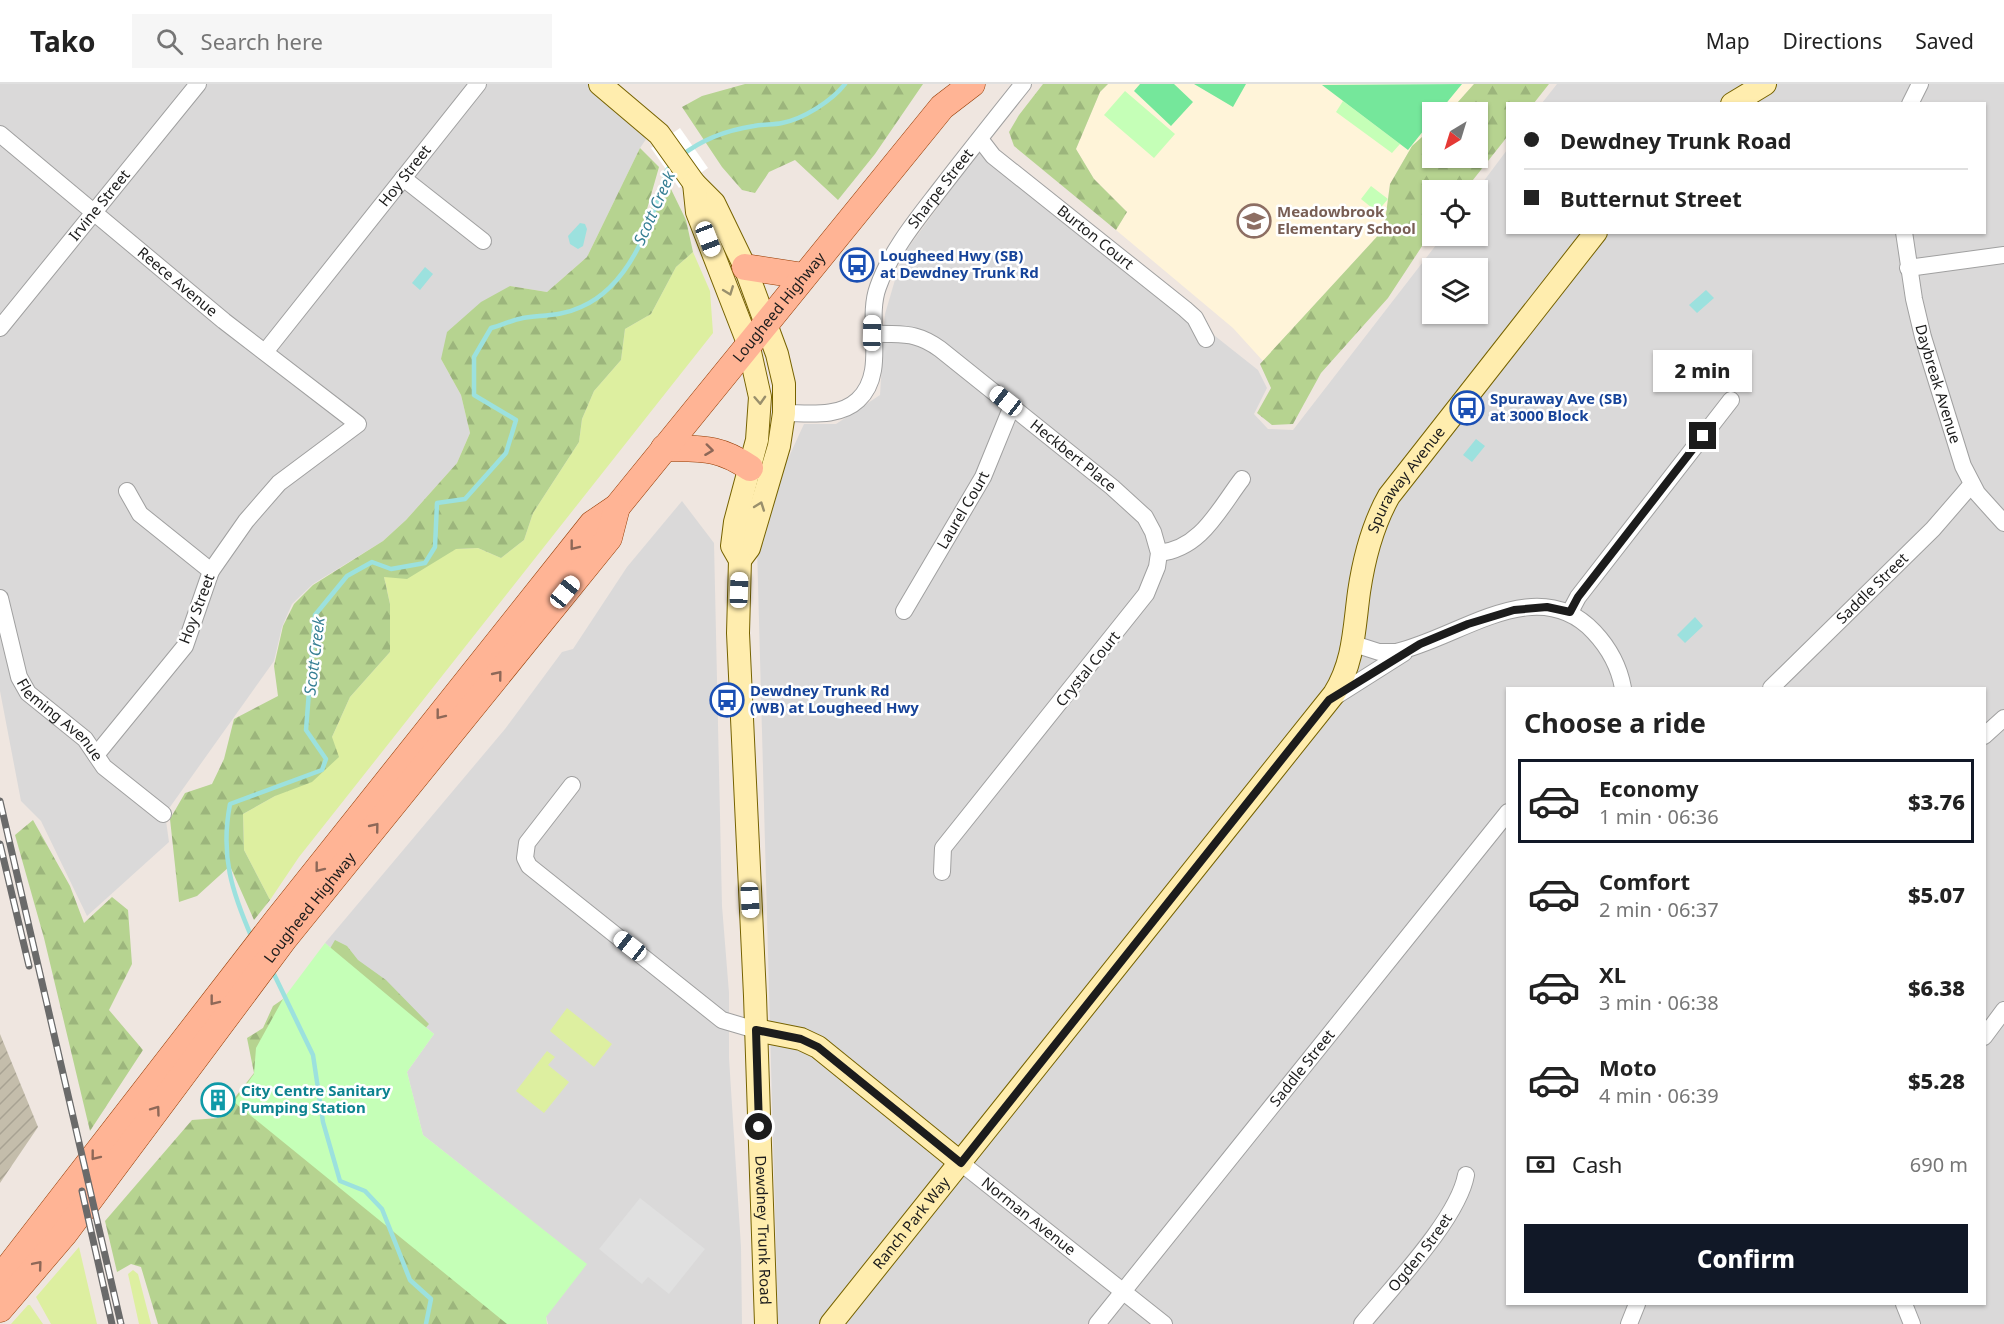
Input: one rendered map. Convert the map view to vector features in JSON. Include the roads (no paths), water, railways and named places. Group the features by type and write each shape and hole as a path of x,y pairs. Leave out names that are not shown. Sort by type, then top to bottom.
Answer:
{"main road":[{"name":"Dewdney Trunk Road","path":"600,84 663,140 693,181 714,203 745,267 766,322 784,384 784,413 772,474 755,520 749,548 740,560"},
{"name":"Lougheed Highway","path":"0,1278 281,929 609,538 617,507 804,276 946,95 972,84"},
{"path":"1735,102 1765,84"},
{"name":"Dewdney Trunk Road","path":"693,181 697,212 748,343 760,397 757,440 735,522 732,546 740,560 738,633 756,1030 766,1324"},
{"name":"Spuraway Avenue","path":"1329,700 1345,674 1354,644 1359,595 1369,540 1389,496 1594,234"},
{"path":"745,267 804,276"},
{"path":"664,448 713,450 730,455 750,468"},
{"name":"Ranch Park Way","path":"831,1324 1329,700"},
{"name":"Lougheed Highway","path":"0,1309 65,1233 254,964"},
{"name":"Norman Avenue","path":"756,1030 801,1039 818,1047 961,1163"}],"street":[{"name":"Irvine Street","path":"0,328 198,84"},
{"name":"Hoy Street","path":"265,352 478,84"},
{"name":"Sharpe Street","path":"784,413 825,414 857,402 866,391 874,367 872,333 874,298 884,271 918,218 1023,84"},
{"path":"1911,102 1920,84"},
{"name":"Reece Avenue","path":"0,134 265,352 358,424"},
{"name":"Burton Court","path":"980,139 993,156 1195,318 1206,339"},
{"path":"403,178 483,241"},
{"name":"Daybreak Avenue","path":"1904,234 1908,268 1933,372 1963,466 1972,484 2004,523"},
{"path":"1908,268 2004,255"},
{"name":"Heckbert Place","path":"872,333 909,333 923,337 1117,491 1145,517 1153,532 1159,552"},
{"path":"1623,687 1619,670 1609,651 1585,624 1570,612 1578,597 1731,400"},
{"name":"Laurel Court","path":"904,611 983,477 1012,406"},
{"name":"Hoy Street","path":"96,755 185,646 211,571 239,529 279,483 358,424"},
{"path":"1159,552 1183,547 1197,537 1242,479"},
{"name":"Saddle Street","path":"1772,687 1933,529 1972,484"},
{"path":"127,491 140,514 211,571"},
{"name":"Crystal Court","path":"942,872 943,848 1146,594 1157,567 1159,552"},
{"name":"Fleming Avenue","path":"0,598 19,677 28,693 85,739 104,767 163,814"},
{"name":"Ranch Park Way","path":"1354,644 1385,653 1420,644 1514,610 1547,607 1570,612"},
{"name":"Ranch Park Way","path":"1329,700 1420,644"},
{"path":"1986,734 2004,718"},
{"name":"Norman Avenue","path":"572,785 527,843 525,858 529,866 722,1020 756,1030"},
{"name":"Saddle Street","path":"1096,1324 1506,814"},
{"path":"1986,1034 2004,1010"},
{"name":"Norman Avenue","path":"961,1163 1164,1324"},
{"name":"Ogden Street","path":"1362,1324 1451,1214 1463,1188 1466,1174"},
{"path":"1630,1324 1638,1305"},
{"path":"1904,1305 1912,1324"}],"water":[{"path":"580,223 585,224 587,229 583,246 578,249 570,244 568,236"},
{"path":"425,267 433,274 420,290 412,283"},
{"path":"1706,290 1714,298 1697,313 1689,305"},
{"path":"1476,439 1485,446 1472,462 1463,455"},
{"path":"1695,617 1703,626 1685,643 1677,635"}],"waterway":[{"name":"Scott Creek","path":"681,156 697,145 725,133 799,118 825,103 845,84"},
{"name":"Scott Creek","path":"252,938 234,889 227,857 226,840 230,804 322,770 326,759 306,730 315,615 347,576 372,562 391,569 425,563 435,547 437,503 465,499 506,453 516,420 474,395 474,357 491,328 519,319 574,310 599,297 627,267 647,230 667,170 673,164"},
{"name":"Scott Creek","path":"271,968 313,1055 323,1122 340,1181 365,1191 382,1209 410,1280 431,1299 426,1324"}],"railway":[{"path":"0,801 121,1324"},
{"path":"0,844 29,966"},
{"path":"82,1191 112,1324"}],"place":[{"name":"Meadowbrook Elementary School","path":"1254,221"},
{"name":"Lougheed Hwy (SB) at Dewdney Trunk Rd","path":"857,265"},
{"name":"Spuraway Ave (SB) at 3000 Block","path":"1467,408"},
{"name":"Dewdney Trunk Rd (WB) at Lougheed Hwy","path":"727,700"},
{"name":"City Centre Sanitary Pumping Station","path":"218,1100"}]}
